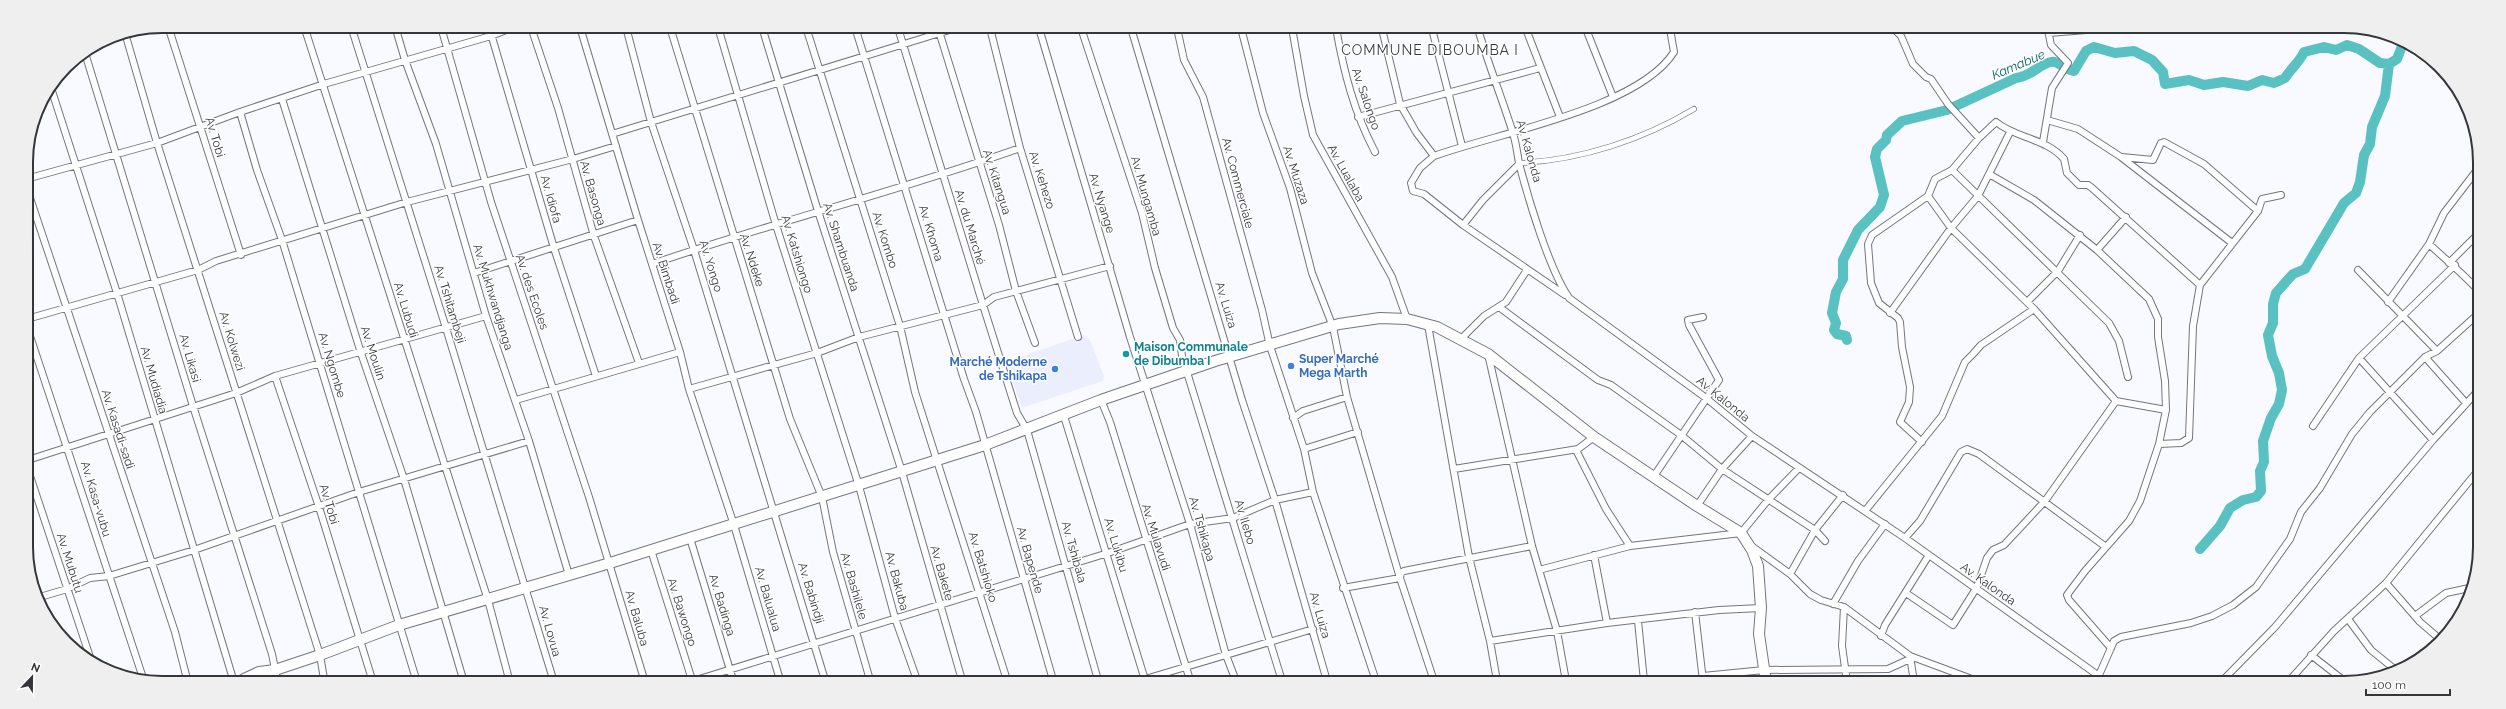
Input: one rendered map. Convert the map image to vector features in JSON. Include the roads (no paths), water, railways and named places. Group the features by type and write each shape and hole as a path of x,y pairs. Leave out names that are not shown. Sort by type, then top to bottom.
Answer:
{"highway":[{"path":"250,676 259,672 276,674 320,655 399,625 527,589 859,486 985,445 1064,416 1144,384 1229,356 1270,346 1333,327 1380,318 1407,319 1428,325 1461,339 1488,354 1594,437 1697,506 1741,533 1748,542 1758,566 1761,608 1759,634 1765,676"}],"street":[{"name":"Av. Tobi","path":"170,33 241,255"},
{"name":"Av. Lubudi","path":"306,33 366,215 404,340 488,600 508,676"},
{"name":"Av. Tshitambeji","path":"354,33 484,455 527,589"},
{"name":"Av. Mukhwandjanga","path":"397,33 405,60 436,144 486,316 516,400 569,575"},
{"name":"Av. des Ecoles","path":"443,33 485,182 510,262 554,388 610,563"},
{"name":"Av. Idiofa","path":"490,33 554,248 596,376"},
{"path":"33,178 157,143 200,126 324,84 366,73 499,33"},
{"name":"Av. Basonga","path":"533,33 573,160 594,236 639,363"},
{"name":"Av. Bimbadi","path":"582,33 638,220 680,352 689,389 734,525"},
{"name":"Av. Yongo","path":"628,33 651,122 694,250 775,512"},
{"name":"Av. Ndeke","path":"672,33 790,419 822,497"},
{"name":"Av. Katshiongo","path":"720,33 776,225 859,486"},
{"name":"Av. Shambuanda","path":"764,33 818,211 902,472"},
{"name":"Av. Kombo","path":"808,33 900,326 915,392 938,460"},
{"name":"Av. Khoma","path":"857,33 985,445"},
{"name":"Av. du Marché","path":"900,33 1017,413 1027,430"},
{"path":"612,134 695,110 778,82 864,57 931,33"},
{"name":"Av. Kitangua","path":"940,33 999,225 1016,291 1035,343"},
{"name":"Av. Kehezo","path":"991,33 1020,148 1078,337"},
{"name":"Av. Nyange","path":"1040,33 1144,384"},
{"name":"Av. Mungamba","path":"1083,33 1142,213 1155,268 1173,328 1180,340 1182,356 1188,370"},
{"name":"Av. Luiza","path":"1132,33 1229,356 1275,500 1326,676"},
{"name":"Av. Commerciale","path":"1178,33 1184,60 1203,97 1262,310 1270,346 1304,449 1313,492 1374,676"},
{"name":"Av. Muzaza","path":"1242,33 1263,113 1290,188 1312,273 1333,327 1347,397 1400,578 1432,676"},
{"name":"Av. Lualaba","path":"1293,33 1304,96 1313,135 1392,277 1407,319"},
{"name":"Av. Salongo","path":"1337,33 1344,75 1358,117 1375,152"},
{"path":"1383,33 1400,104 1434,156"},
{"path":"1433,33 1447,93 1462,146"},
{"name":"Av. Kalonda","path":"1479,33 1493,80 1513,131 1520,163 1546,244 1563,289 1569,298 1706,398 1752,436 1799,468 1843,495 1929,556 1977,587 2027,626 2100,676"},
{"path":"1527,33 1560,117"},
{"path":"1588,33 1613,97"},
{"path":"1569,298 1463,225 1424,194 1413,190 1411,183 1420,168 1434,156 1462,146 1560,117 1613,97 1654,74 1668,61 1674,52 1671,33"},
{"path":"1898,33 1914,64 1926,77 1931,79 1948,104 1979,138"},
{"path":"2043,142 2052,88 2068,63 2066,57 2051,45 2048,33"},
{"name":"Av. Kolwezi","path":"126,38 157,143 320,655 324,676"},
{"name":"Av. Likasi","path":"86,58 193,406 272,654 276,674"},
{"path":"1358,117 1400,104 1540,68"},
{"name":"Av. Mudiadia","path":"53,93 117,293 232,676"},
{"name":"Av. Moulin","path":"282,99 301,163 324,228 361,353 404,479 445,612 462,676"},
{"path":"1463,225 1483,200 1520,163 1543,162 1623,142 1663,127 1694,109"},
{"name":"Av. Ngombe","path":"240,112 257,170 282,240 415,676"},
{"path":"2047,120 2078,129 2121,157 2232,243"},
{"path":"1922,442 1900,422 1909,402 1910,387 1902,347 1900,322 1883,308 1875,296 1871,283 1868,244 1872,235 1928,196 1935,179 1952,170 1979,138 1996,122 2010,132 2043,142 2064,159 2067,173 2076,183 2088,185 2126,216 2200,285"},
{"path":"1890,313 1950,228 1978,196 2010,132"},
{"path":"2121,157 2153,160 2161,143 2164,142 2204,164 2258,211"},
{"path":"33,317 198,270 216,261 241,255 282,240 407,202 573,160 616,146"},
{"path":"652,264 818,211 979,163 1020,148"},
{"path":"1952,170 2110,323 2119,341 2128,377"},
{"path":"1989,174 2034,200 2080,235 2149,299 2154,308 2165,381 2166,410 2159,444 2140,501 2120,534 2106,548 2067,595 2069,600 2111,648"},
{"path":"2388,302 2428,244 2444,213 2473,175"},
{"path":"2159,444 2181,443 2190,438 2193,326 2200,285 2258,211 2262,199 2281,195"},
{"path":"1928,196 1950,228 2034,309 2116,401 2166,410"},
{"name":"Av. Kasadi-sadi","path":"33,207 150,562 175,632 186,676"},
{"path":"2097,250 2126,216"},
{"path":"474,273 594,236 638,220"},
{"path":"2027,302 2058,271 2080,235"},
{"path":"2312,426 2359,358 2402,316 2452,264 2473,240"},
{"path":"2428,244 2452,264 2473,285"},
{"path":"689,389 817,353 859,337 983,305 994,297 1110,266"},
{"path":"1461,339 1484,316 1506,302 1527,270"},
{"path":"2358,270 2437,351"},
{"path":"1499,307 1598,380 1611,385 1681,435 1722,469 1815,530 1825,541"},
{"path":"1865,511 1888,480 1922,442 1942,416 1965,362 1981,345 2034,309"},
{"path":"33,458 68,445 109,435 236,393 275,376 361,353 486,316"},
{"path":"1654,476 1719,380 1689,325 1688,320 1703,316"},
{"path":"2100,676 2114,641 2120,637 2191,623 2212,616 2233,605 2256,587 2277,560 2290,539 2301,512 2320,488 2352,434 2424,357 2437,351 2473,319"},
{"path":"1428,325 1469,557 1490,641 1495,676"},
{"name":"Av. Kasa-vubu","path":"33,344 68,445 142,674"},
{"path":"516,400 680,352"},
{"path":"1488,354 1532,546 1557,631 1565,676"},
{"path":"2424,357 2466,403"},
{"path":"2359,358 2391,391 2433,440"},
{"name":"Av. Ilebo","path":"1188,370 1280,676"},
{"name":"Av. Tobi","path":"275,376 319,507 371,676"},
{"name":"Av. Tshikapa","path":"1144,384 1190,524 1226,655 1234,676"},
{"path":"2227,676 2275,627 2433,440 2473,396"},
{"path":"1293,418 1303,411 1347,397"},
{"name":"Av. Mulavudi","path":"1101,400 1110,422 1189,676"},
{"path":"1906,593 1953,625 1977,587 1987,558 1993,550 2004,545 2045,501 2116,401"},
{"name":"Av. Lukibu","path":"1064,416 1108,553 1143,676"},
{"name":"Av. Tshibala","path":"1027,430 1067,566 1097,676"},
{"path":"1304,449 1358,432"},
{"path":"1697,506 1722,469 1752,436"},
{"path":"1454,469 1513,458 1576,450 1594,437"},
{"path":"43,596 67,589 90,578 109,576 234,537 359,492 445,468 529,441"},
{"name":"Av. Bapende","path":"985,445 1052,676"},
{"path":"1905,538 1920,521 1964,449 1979,454 2045,501 2106,548"},
{"path":"1576,450 1606,509 1630,546"},
{"name":"Av. Batshioko","path":"938,460 1006,676"},
{"path":"1539,570 1630,546 1741,533 1768,500 1799,468"},
{"name":"Av. Bakete","path":"902,472 961,676"},
{"path":"2293,676 2311,655 2386,583 2473,477"},
{"name":"Av. Mubutu","path":"33,485 89,653"},
{"name":"Av. Bakuba","path":"859,486 895,618 916,676"},
{"path":"710,676 939,604 1024,580 1108,553 1146,538 1190,524 1232,518 1275,500 1313,492"},
{"path":"1790,574 1815,530 1843,495"},
{"name":"Av. Bashilele","path":"822,497 833,552 869,676"},
{"name":"Av. Babindji","path":"775,512 825,676"},
{"path":"1833,604 1858,561 1885,524"},
{"name":"Av. Balualua","path":"734,525 779,676"},
{"name":"Av. Badinga","path":"690,538 732,676"},
{"path":"1748,542 1790,574 1810,594 1844,607 1910,658 1962,676"},
{"path":"1344,588 1400,578 1401,573 1404,571 1469,557 1532,546"},
{"name":"Av. Bawongo","path":"651,550 691,676"},
{"path":"1594,555 1607,623"},
{"path":"1881,636 1885,625 1929,556"},
{"name":"Av. Baluba","path":"610,563 643,676"},
{"path":"2386,583 2415,616 2437,636"},
{"name":"Av. Lovua","path":"527,589 552,676"},
{"path":"2415,616 2446,593 2466,589"},
{"path":"1844,607 1842,646 1847,676"},
{"path":"1490,641 1607,623 1638,621 1695,612 1761,608"},
{"path":"1695,612 1703,676"},
{"path":"2348,619 2371,650 2392,667"},
{"path":"1638,621 1644,676"},
{"path":"1156,676 1313,629"},
{"path":"2311,655 2338,676"},
{"path":"1723,676 1764,670 1888,669 1910,658"},
{"path":"1910,658 1913,676"}],"waterway":[{"name":"Kamabue","path":"1847,340 1846,336 1837,334 1834,330 1836,323 1832,313 1836,292 1843,279 1843,260 1858,230 1880,207 1884,195 1875,157 1877,149 1886,140 1887,135 1902,121 1947,110 2016,78 2026,76 2051,62 2056,62 2067,69 2074,71 2086,51 2094,47 2115,53 2134,51 2152,60 2163,72 2165,84 2189,80 2204,85 2223,82 2248,86 2262,80 2274,83 2285,78 2304,52 2324,47 2336,50 2347,45 2359,49 2380,63 2389,64 2397,59 2402,47"},
{"path":"2200,549 2220,526 2230,508 2243,500 2256,497 2261,491 2260,471 2264,462 2263,441 2271,418 2279,404 2282,390 2279,373 2272,356 2268,335 2273,323 2273,304 2276,293 2293,274 2305,269 2344,203 2356,193 2360,182 2364,155 2370,144 2372,127 2385,96 2389,64"}],"place":[{"name":"Maison Communale de Dibumba I","path":"1126,354"},
{"name":"Super Marché Mega Marth","path":"1291,366"},
{"name":"Marché Moderne de Tshikapa","path":"1055,369"}],"district":[{"name":"COMMUNE DIBOUMBA I","path":"1430,50"}]}
